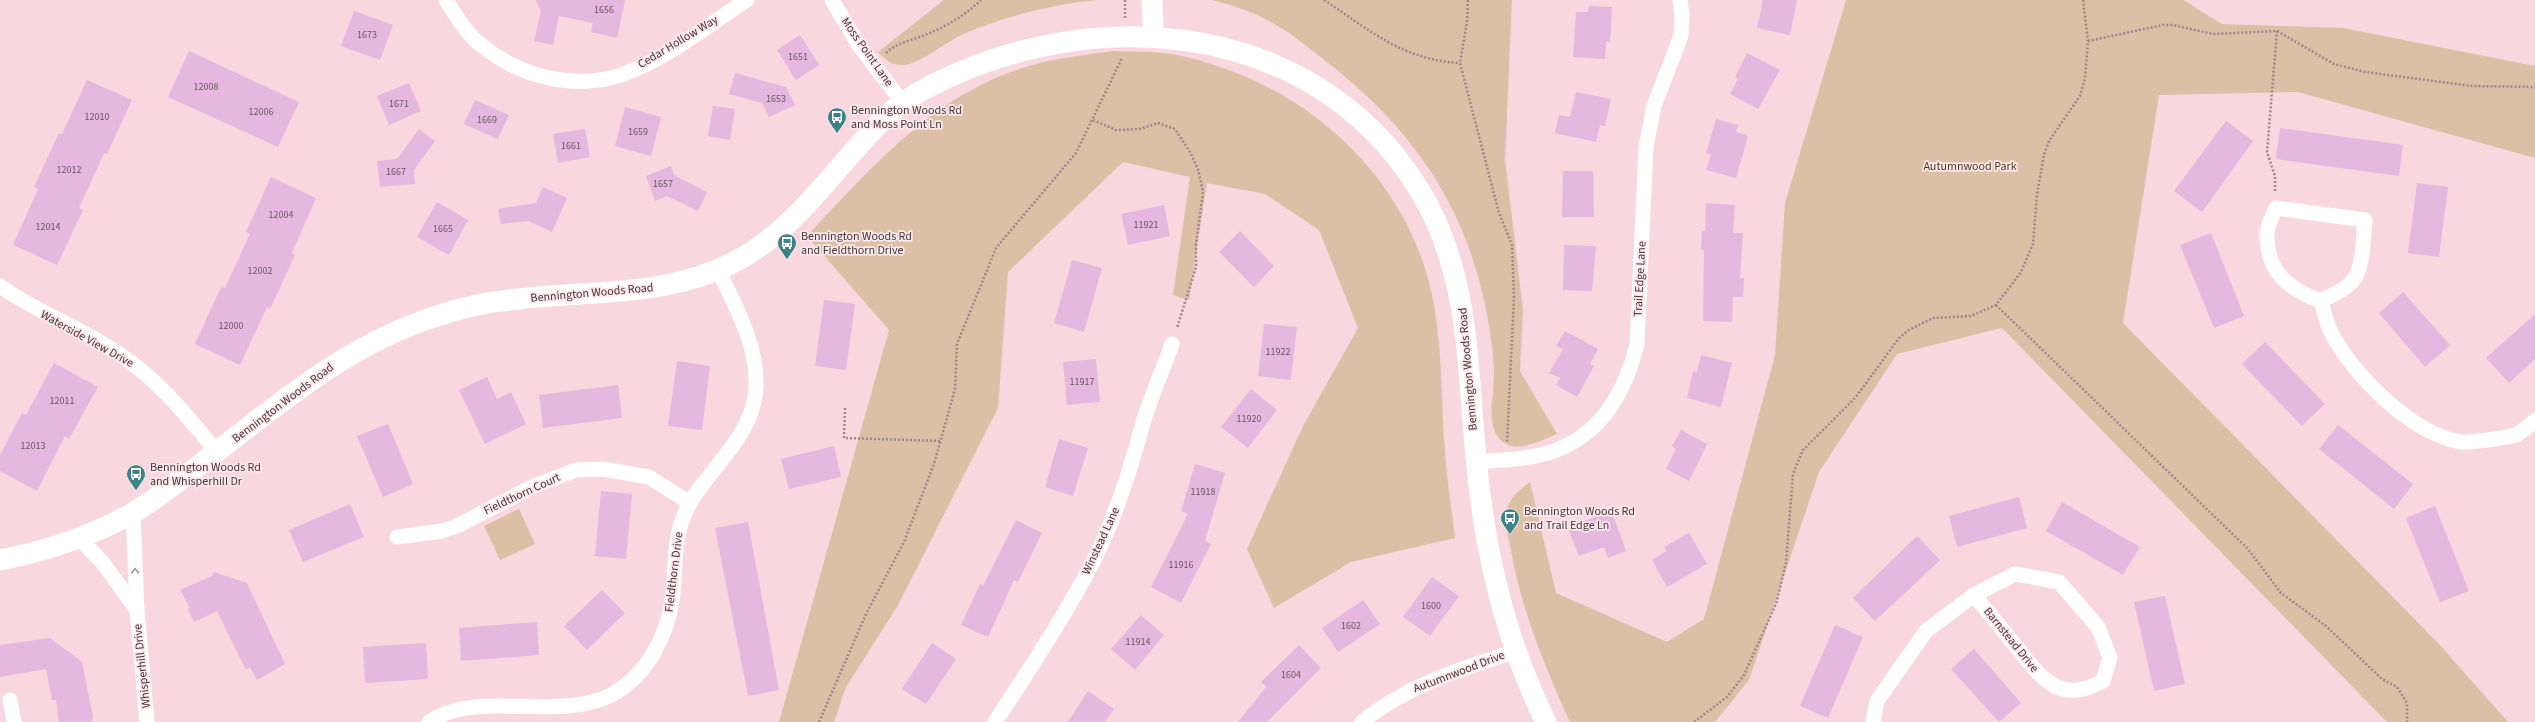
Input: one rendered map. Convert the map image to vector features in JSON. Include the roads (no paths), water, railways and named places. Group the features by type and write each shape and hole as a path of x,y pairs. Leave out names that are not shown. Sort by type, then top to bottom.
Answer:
{"street":[{"name":"Cedar Hollow Way","path":"446,0 461,24 475,40 503,61 525,72 549,78 580,81 609,78 639,67 664,54 747,0"},
{"name":"Moss Point Lane","path":"832,0 858,44 902,102"},
{"path":"1152,0 1153,23"},
{"name":"Trail Edge Lane","path":"1476,462 1540,455 1560,448 1587,433 1606,415 1620,394 1631,369 1636,344 1646,147 1654,106 1674,58 1681,36 1682,15 1680,0"},
{"name":"Bennington Woods Road","path":"0,560 49,549 79,538 134,513 337,362 379,339 420,322 462,308 502,300 639,291 676,284 718,270 770,240 796,217 872,131 902,102 944,72 980,53 1021,37 1062,28 1125,22 1153,23 1213,34 1247,45 1283,61 1319,82 1350,107 1377,132 1401,162 1423,195 1440,230 1454,267 1462,302 1469,353 1476,462 1484,524 1498,591 1516,651 1546,722"},
{"path":"2276,208 2365,220 2363,245 2356,276 2343,289 2321,301 2304,295 2288,285 2271,262 2267,233 2276,208"},
{"name":"Fieldthorn Drive","path":"429,722 453,712 473,709 573,707 595,702 628,685 641,673 652,657 668,619 673,595 678,529 690,503 731,447 746,423 755,396 751,346 744,324 718,270"},
{"name":"Waterside View Drive","path":"0,286 27,305 117,353 138,367 179,405 217,452"},
{"path":"2321,301 2330,330 2351,363 2389,402 2413,421 2433,432 2462,442 2517,435 2535,420"},
{"name":"Winstead Lane","path":"995,722 1061,620 1097,553 1119,501 1138,446 1143,423 1172,344"},
{"name":"Fieldthorn Court","path":"397,537 442,531 457,526 534,486 576,470 602,469 649,477 690,503"},
{"name":"Whisperhill Drive","path":"134,513 137,610 148,722"},
{"name":"Whisperhill Drive","path":"79,538 103,562 137,610"},
{"name":"Barnstead Drive","path":"1873,722 1877,701 1926,632 1974,595 2016,574 2059,582 2098,627 2110,658 2103,681 2086,690 2062,689 2042,680 1974,595"},
{"name":"Autumnwood Drive","path":"1362,722 1407,692 1433,680 1516,651"},
{"path":"10,700 14,722"}],"place":[{"name":"Bennington Woods Rd and Moss Point Ln","path":"837,134"},
{"name":"Bennington Woods Rd and Fieldthorn Drive","path":"787,260"},
{"name":"Bennington Woods Rd and Whisperhill Dr","path":"136,491"},
{"name":"Bennington Woods Rd and Trail Edge Ln","path":"1510,535"}],"park label":[{"name":"Autumnwood Park","path":"1970,166"}]}
